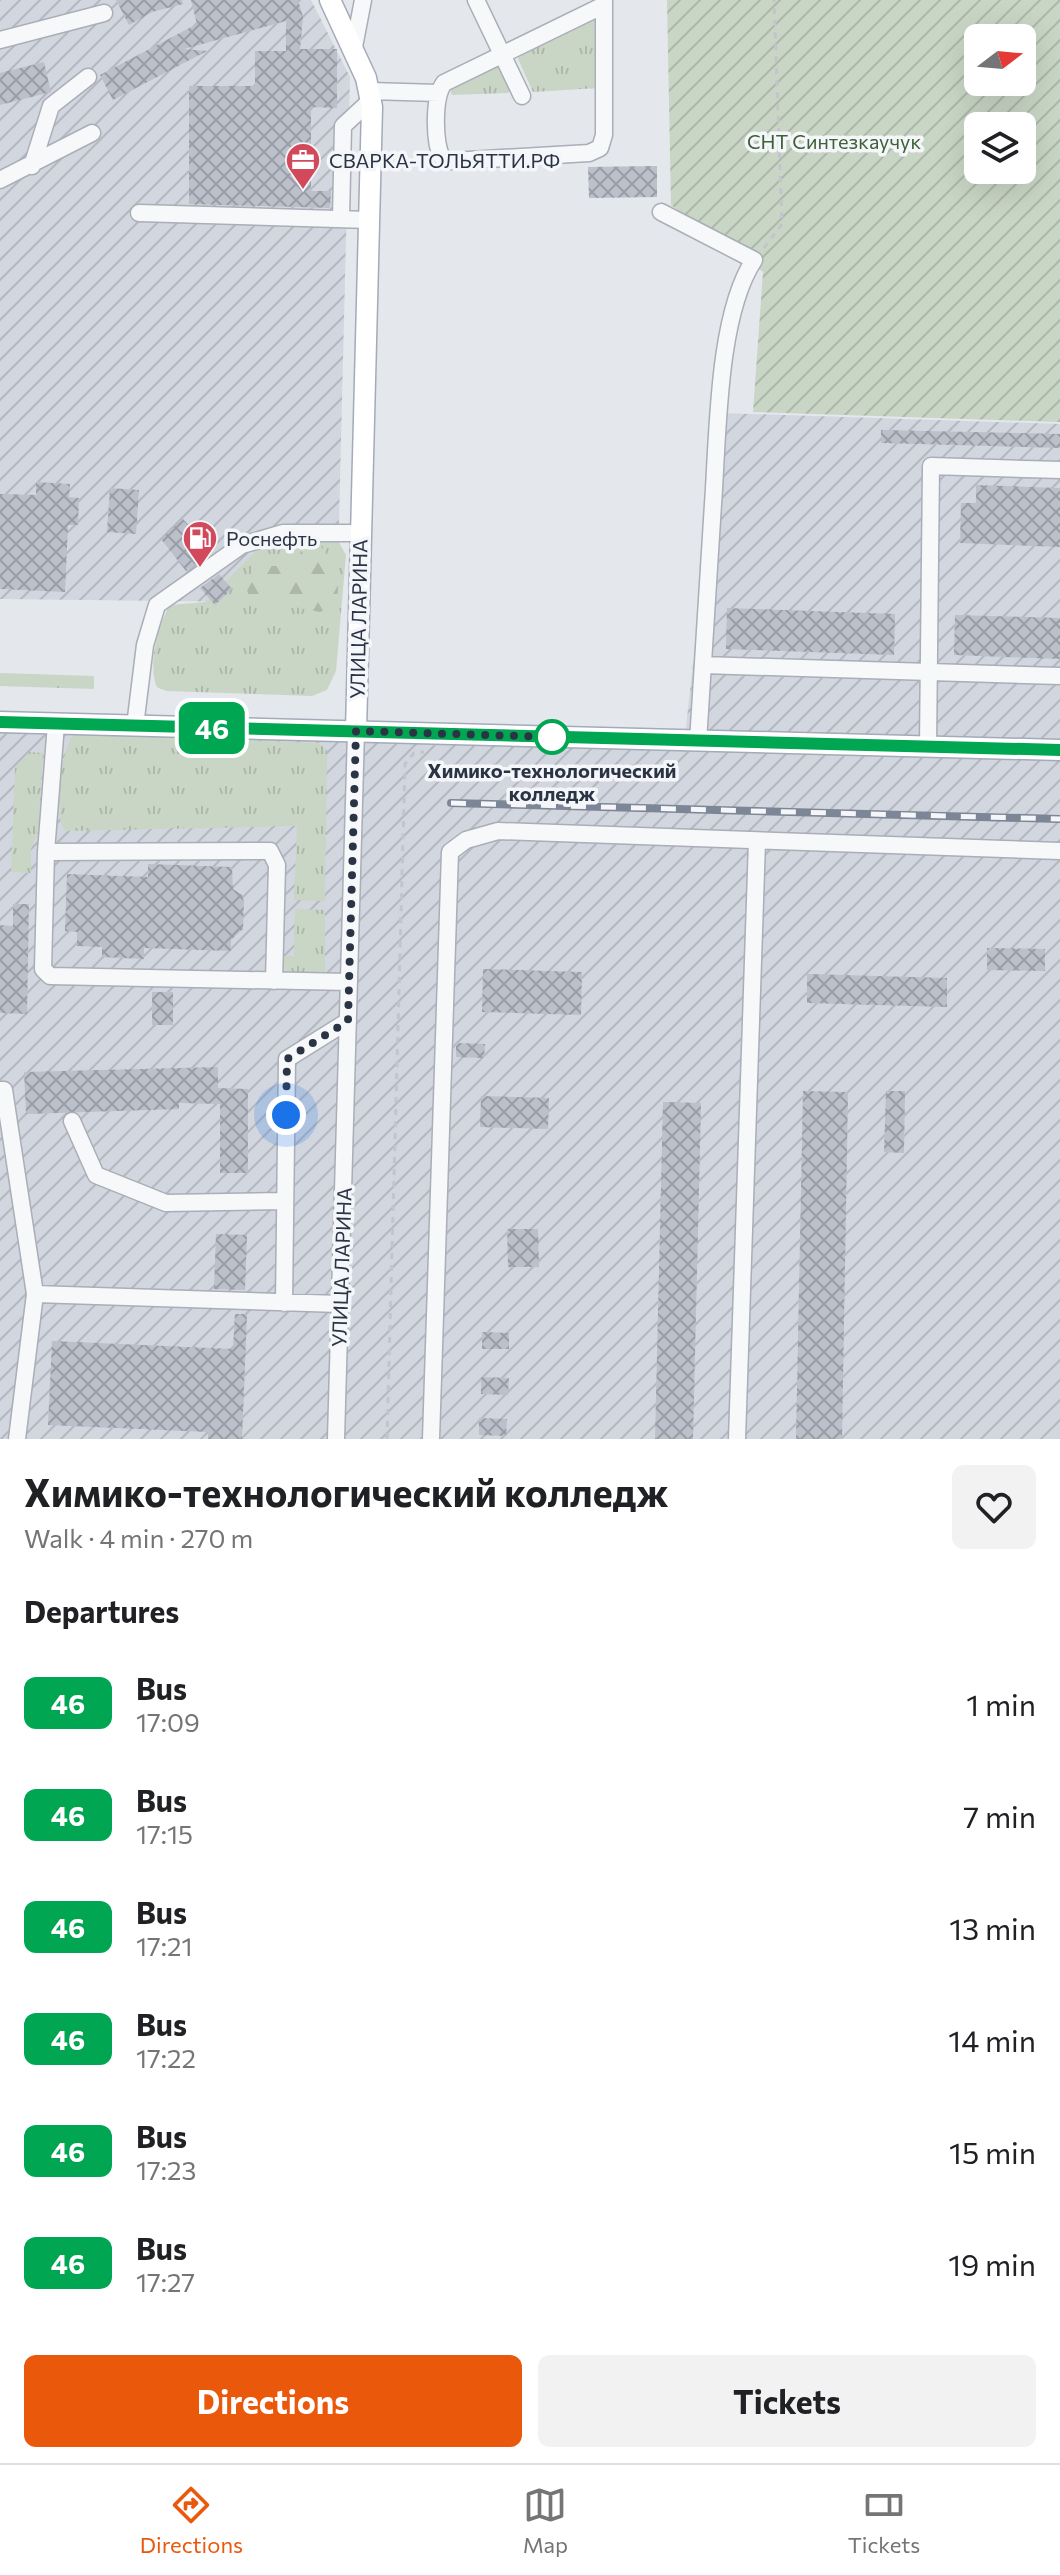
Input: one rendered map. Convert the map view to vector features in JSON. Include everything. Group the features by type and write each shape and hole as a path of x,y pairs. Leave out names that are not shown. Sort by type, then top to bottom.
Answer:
{"main road":[{"name":"УЛИЦА ЛАРИНА","path":"330,0 354,47 370,95 356,731"},
{"path":"0,722 1060,750"}],"street":[{"path":"354,47 363,0"},
{"path":"476,0 522,96"},
{"path":"604,3 604,135 596,151 445,161 438,147 438,93 448,80 604,3"},
{"path":"0,40 104,13"},
{"path":"32,166 51,106 88,77"},
{"path":"341,219 343,126 370,95 438,93"},
{"path":"0,180 92,133"},
{"path":"661,212 754,260 740,281 732,312 718,430 698,742"},
{"path":"139,213 369,220"},
{"path":"928,746 931,466 1060,470"},
{"path":"135,726 145,645 157,605 242,545 283,533 360,533"},
{"path":"703,665 1060,676"},
{"path":"56,724 46,852 43,969 47,975 349,982"},
{"name":"УЛИЦА ЛАРИНА","path":"336,1439 356,731"},
{"path":"431,1439 450,852 466,840 498,831 1060,851"},
{"path":"737,1439 757,841"},
{"path":"46,852 270,851 277,865 274,981"},
{"path":"284,1303 287,1059 348,1021"},
{"path":"0,1090 4,1090 35,1294 17,1439"},
{"path":"72,1121 96,1175 166,1203 285,1201"},
{"path":"35,1294 340,1304"}],"path":[{"path":"754,260 782,224 774,0"},
{"path":"387,1439 405,764 414,753"}],"shaded area":[{"path":"0,0 311,0 350,77 337,603 0,599"},
{"path":"721,413 1060,424 1060,746 685,736"},
{"path":"0,722 1060,751 1060,1439 0,1439"}],"green space":[{"name":"СНТ Синтезкаучук","path":"667,0 1060,0 1060,422 753,412 763,272 671,205"},
{"path":"589,17 598,18 598,88 533,92 518,59 520,53"},
{"path":"498,63 511,89 508,93 452,95 449,86"},
{"path":"336,537 346,555 336,671 327,690 312,696 166,691 157,687 154,657 162,622 170,605 205,602 267,540"},
{"path":"308,544 321,546 334,568 338,590 333,606 320,612 249,598 246,585 256,566 296,566 302,548"},
{"path":"0,673 94,676 94,689 0,686"},
{"path":"75,734 318,743 327,750 325,901 294,900 297,826 65,831 61,824 60,782 66,752"},
{"path":"29,752 43,753 38,833 31,849 31,873 11,872 15,767"},
{"path":"295,909 325,910 325,974 287,972 280,956 294,956"}],"building":[{"path":"116,0 182,0 183,4 152,12 129,25"},
{"path":"191,0 298,0 303,17 300,49 337,49 337,108 311,107 311,191 331,191 330,208 189,204 189,86 255,86 255,51 286,51 286,21 184,49 207,51 113,100 100,75 197,24"},
{"path":"44,62 51,92 0,105 0,73"},
{"path":"657,166 657,197 589,198 588,167"},
{"path":"881,430 1060,434 1060,448 881,443"},
{"path":"36,482 70,484 69,497 79,498 78,525 68,525 65,592 0,589 0,494 36,495"},
{"path":"976,485 1060,488 1060,547 960,543 961,503 976,503"},
{"path":"110,488 139,490 136,534 107,532"},
{"path":"183,519 195,532 188,538 205,558 186,571 161,539"},
{"path":"219,574 232,589 215,605 200,588"},
{"path":"727,608 895,614 894,655 726,649"},
{"path":"955,615 1060,618 1060,659 954,655"},
{"path":"148,864 232,867 233,889 242,895 244,902 243,929 231,940 231,951 144,948 144,959 102,957 102,947 77,946 77,932 65,931 67,874 148,877"},
{"path":"13,904 29,904 27,1014 0,1013 0,925 13,926"},
{"path":"987,948 1045,949 1045,971 987,970"},
{"path":"483,969 582,972 581,1015 482,1012"},
{"path":"807,974 947,978 947,1007 807,1003"},
{"path":"152,992 173,992 173,1025 152,1025"},
{"path":"456,1043 485,1044 484,1058 456,1057"},
{"path":"218,1067 218,1088 248,1089 248,1173 220,1173 220,1104 179,1103 179,1109 26,1114 24,1072"},
{"path":"803,1091 848,1092 842,1439 796,1439"},
{"path":"886,1091 905,1091 904,1153 884,1152"},
{"path":"481,1096 549,1098 548,1129 480,1127"},
{"path":"663,1102 701,1103 693,1439 655,1439"},
{"path":"507,1229 538,1229 539,1267 508,1267"},
{"path":"216,1234 247,1235 245,1290 214,1289"},
{"path":"235,1314 247,1314 242,1439 208,1439 208,1432 48,1425 52,1341 233,1349"},
{"path":"482,1332 509,1333 509,1349 482,1349"},
{"path":"481,1377 509,1378 508,1395 481,1394"},
{"path":"479,1418 507,1419 506,1436 479,1435"}],"railway":[{"path":"451,803 1060,819"}],"bus line":[{"name":"46","path":"0,722 1060,750"}],"place":[{"name":"СВАРКА-ТОЛЬЯТТИ.РФ","path":"303,191"},
{"name":"Роснефть","path":"200,569"},
{"name":"Химико-технологический колледж","path":"552,737"}],"route":[{"path":"286,1115 287,1059 348,1021 356,731 552,737"}]}
